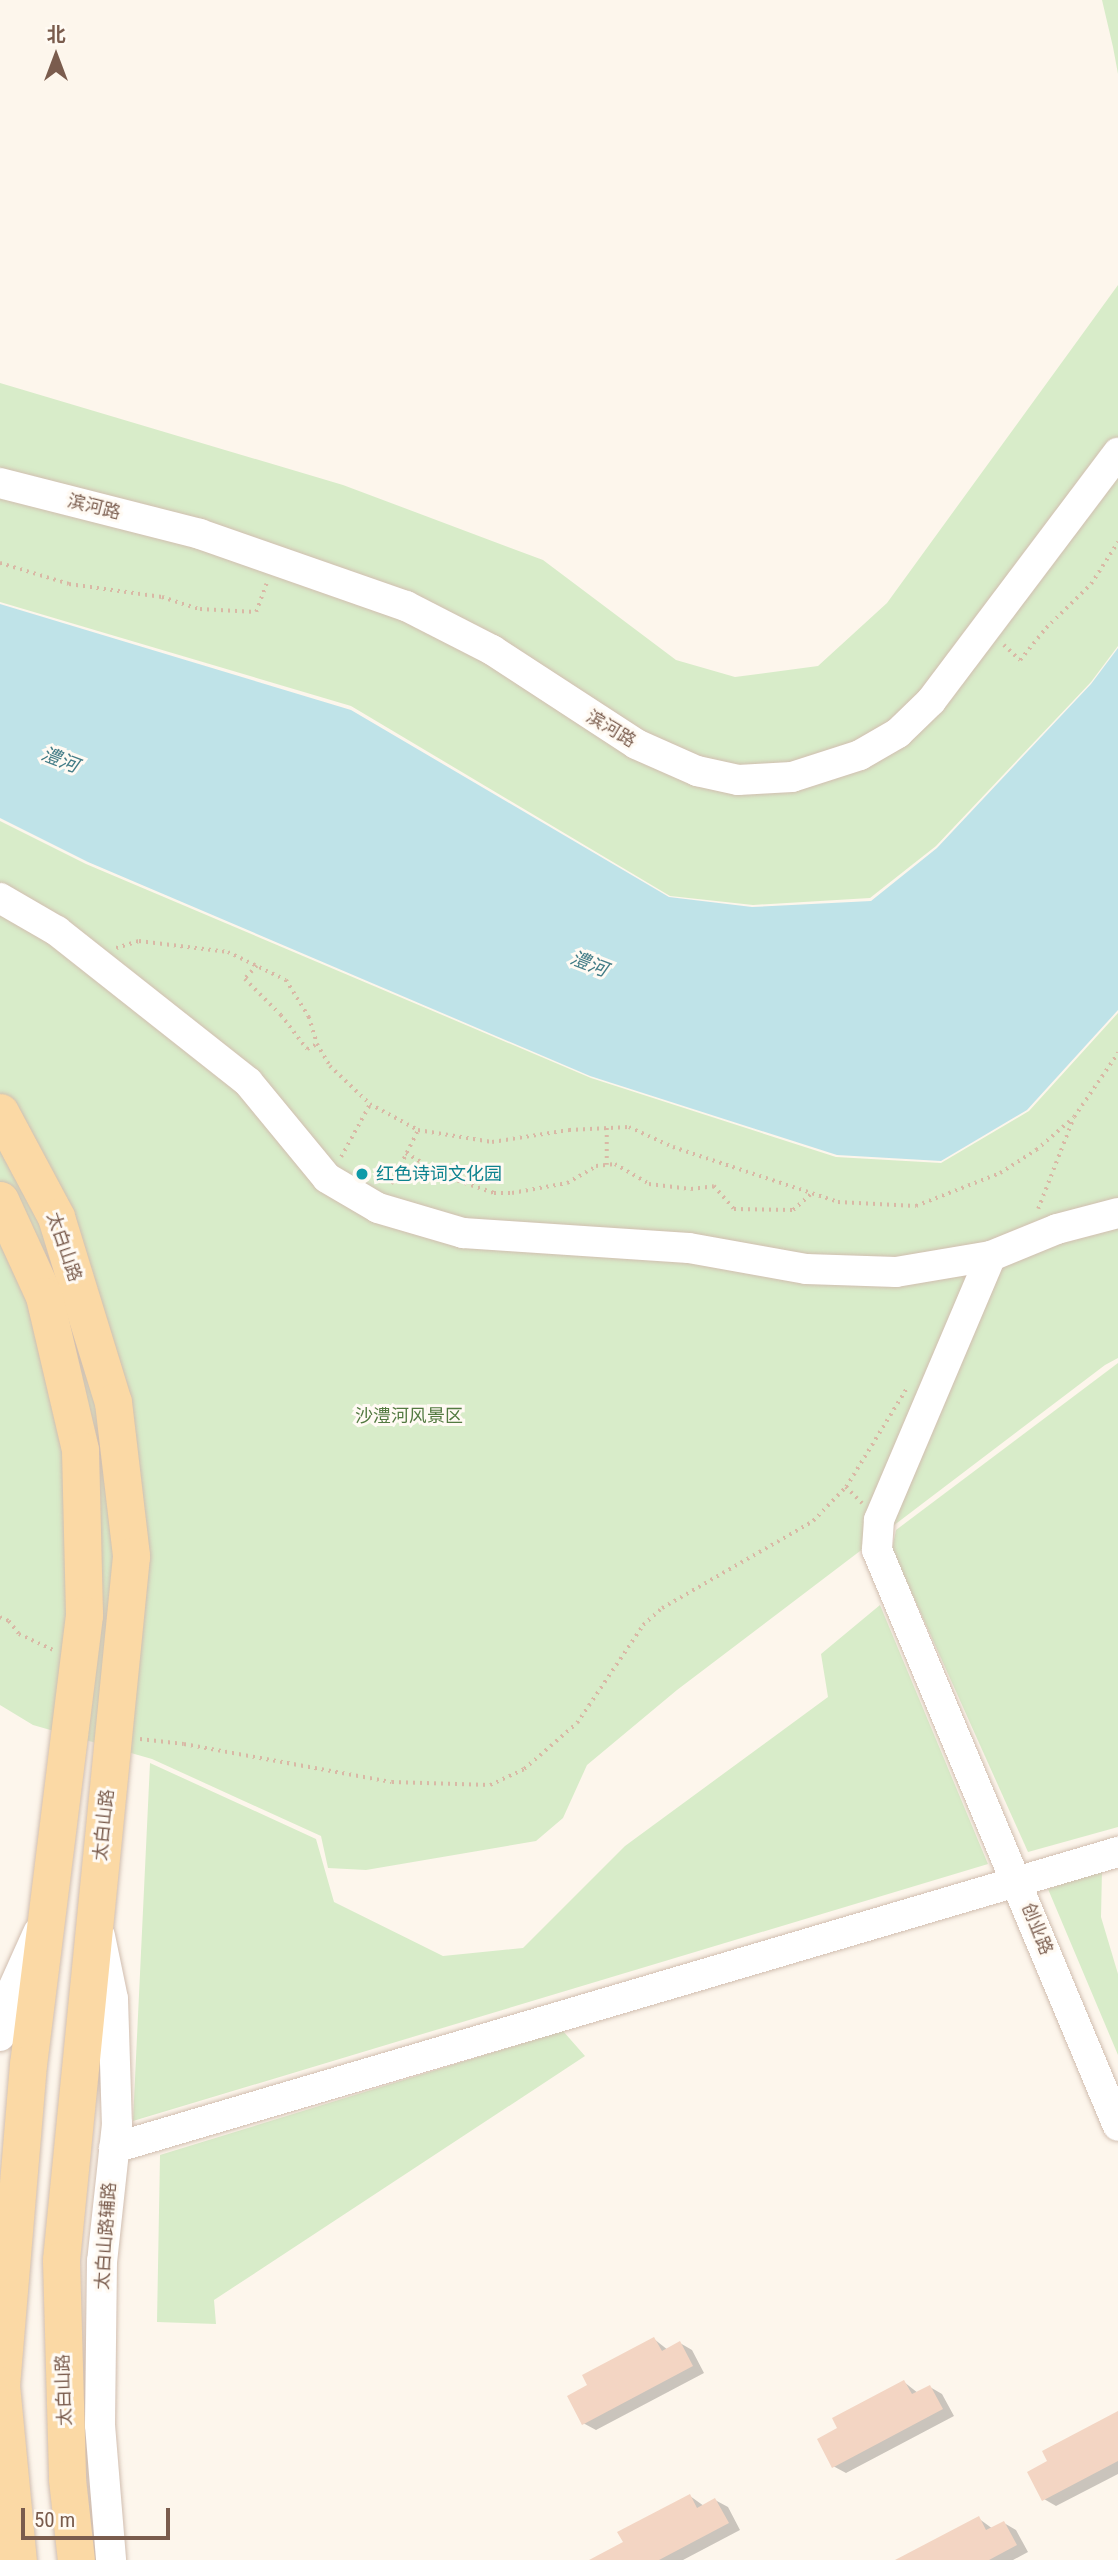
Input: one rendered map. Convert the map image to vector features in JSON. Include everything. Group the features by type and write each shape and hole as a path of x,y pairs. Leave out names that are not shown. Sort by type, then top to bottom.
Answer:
{"main road":[{"name":"太白山路","path":"0,1112 56,1217 113,1402 131,1556 61,2260 67,2479 76,2560"},
{"name":"太白山路","path":"0,1200 44,1296 80,1450 84,1615 28,2064 1,2385 18,2560"}],"street":[{"name":"滨河路","path":"0,483 200,534 406,606 492,650 636,744 698,771 738,780 792,777 860,755 898,733 931,701 1118,453"},
{"path":"0,898 57,931 248,1082 327,1178 378,1208 463,1233 689,1248 806,1269 896,1272 1003,1251 1057,1229 1118,1213"},
{"name":"创业路","path":"1003,1251 879,1520 877,1550 956,1733 1118,2126"},
{"path":"114,2148 1118,1852"},
{"path":"0,2036 12,1991 47,1914"},
{"name":"太白山路辅路","path":"95,1914 113,1998 117,2124 102,2261 100,2425 111,2560"}],"path":[{"path":"1020,660 1046,628 1091,584 1118,542"},
{"path":"0,563 69,584 162,597 200,609 256,612"},
{"path":"97,965 119,945 139,942 228,952 286,980 309,1017 317,1044 330,1066 370,1104 418,1130 492,1142 569,1130 629,1127 673,1147 838,1202 916,1206 1000,1174 1036,1150 1074,1116 1118,1053"},
{"path":"257,966 245,979 281,1015 307,1049 317,1044"},
{"path":"341,1157 370,1104"},
{"path":"1003,1251 1043,1201 1074,1116"},
{"path":"607,1128 607,1165"},
{"path":"391,1184 418,1130"},
{"path":"406,1153 445,1176 494,1193 512,1193 567,1183 596,1166 615,1164 649,1184 691,1189 714,1186 734,1209 793,1210 812,1193"},
{"path":"113,1737 184,1744 392,1782 490,1785 524,1769 577,1723 635,1636 662,1608 813,1521 846,1487 910,1384"},
{"path":"0,1617 9,1621 19,1634 79,1662"}],"green space":[{"path":"1102,0 1118,0 1118,74 1113,47"},
{"path":"1118,285 1118,646 1091,682 936,846 870,898 753,905 670,896 351,706 0,602 0,383 343,485 543,560 676,660 735,677 818,666 887,603"},
{"name":"沙澧河风景区","path":"0,821 86,864 591,1078 836,1157 941,1163 1029,1111 1118,1013 1118,1358 1105,1365 677,1690 587,1765 563,1818 536,1841 366,1870 328,1868 321,1836 152,1759 33,1725 0,1705"},
{"path":"1118,1363 1118,1827 1028,1852 892,1549 896,1530"},
{"path":"880,1605 988,1864 133,2121 150,1763 316,1839 334,1902 443,1956 523,1948 625,1846 828,1697 821,1654"},
{"path":"1102,1870 1101,1917 1118,1974 1118,2055 1048,1889"},
{"path":"563,2031 585,2056 214,2300 216,2324 157,2322 160,2155"}],"water":[{"name":"澧河","path":"0,604 351,710 669,897 752,907 871,901 937,848 1091,684 1118,648 1118,1010 1027,1110 941,1161 837,1155 590,1076 88,862 0,818"}],"building":[{"path":"654,2337 662,2351 680,2341 693,2366 582,2425 567,2396 587,2385 582,2375"},
{"path":"904,2380 912,2394 930,2385 943,2409 832,2468 817,2439 837,2428 832,2418"},
{"path":"1118,2411 1118,2461 1042,2501 1027,2472 1047,2461 1042,2451"},
{"path":"690,2494 697,2508 715,2498 729,2523 659,2560 589,2560 623,2542 617,2532"},
{"path":"979,2516 986,2530 1004,2521 1017,2545 989,2560 895,2560"}],"place":[{"name":"红色诗词文化园","path":"362,1174"}]}
